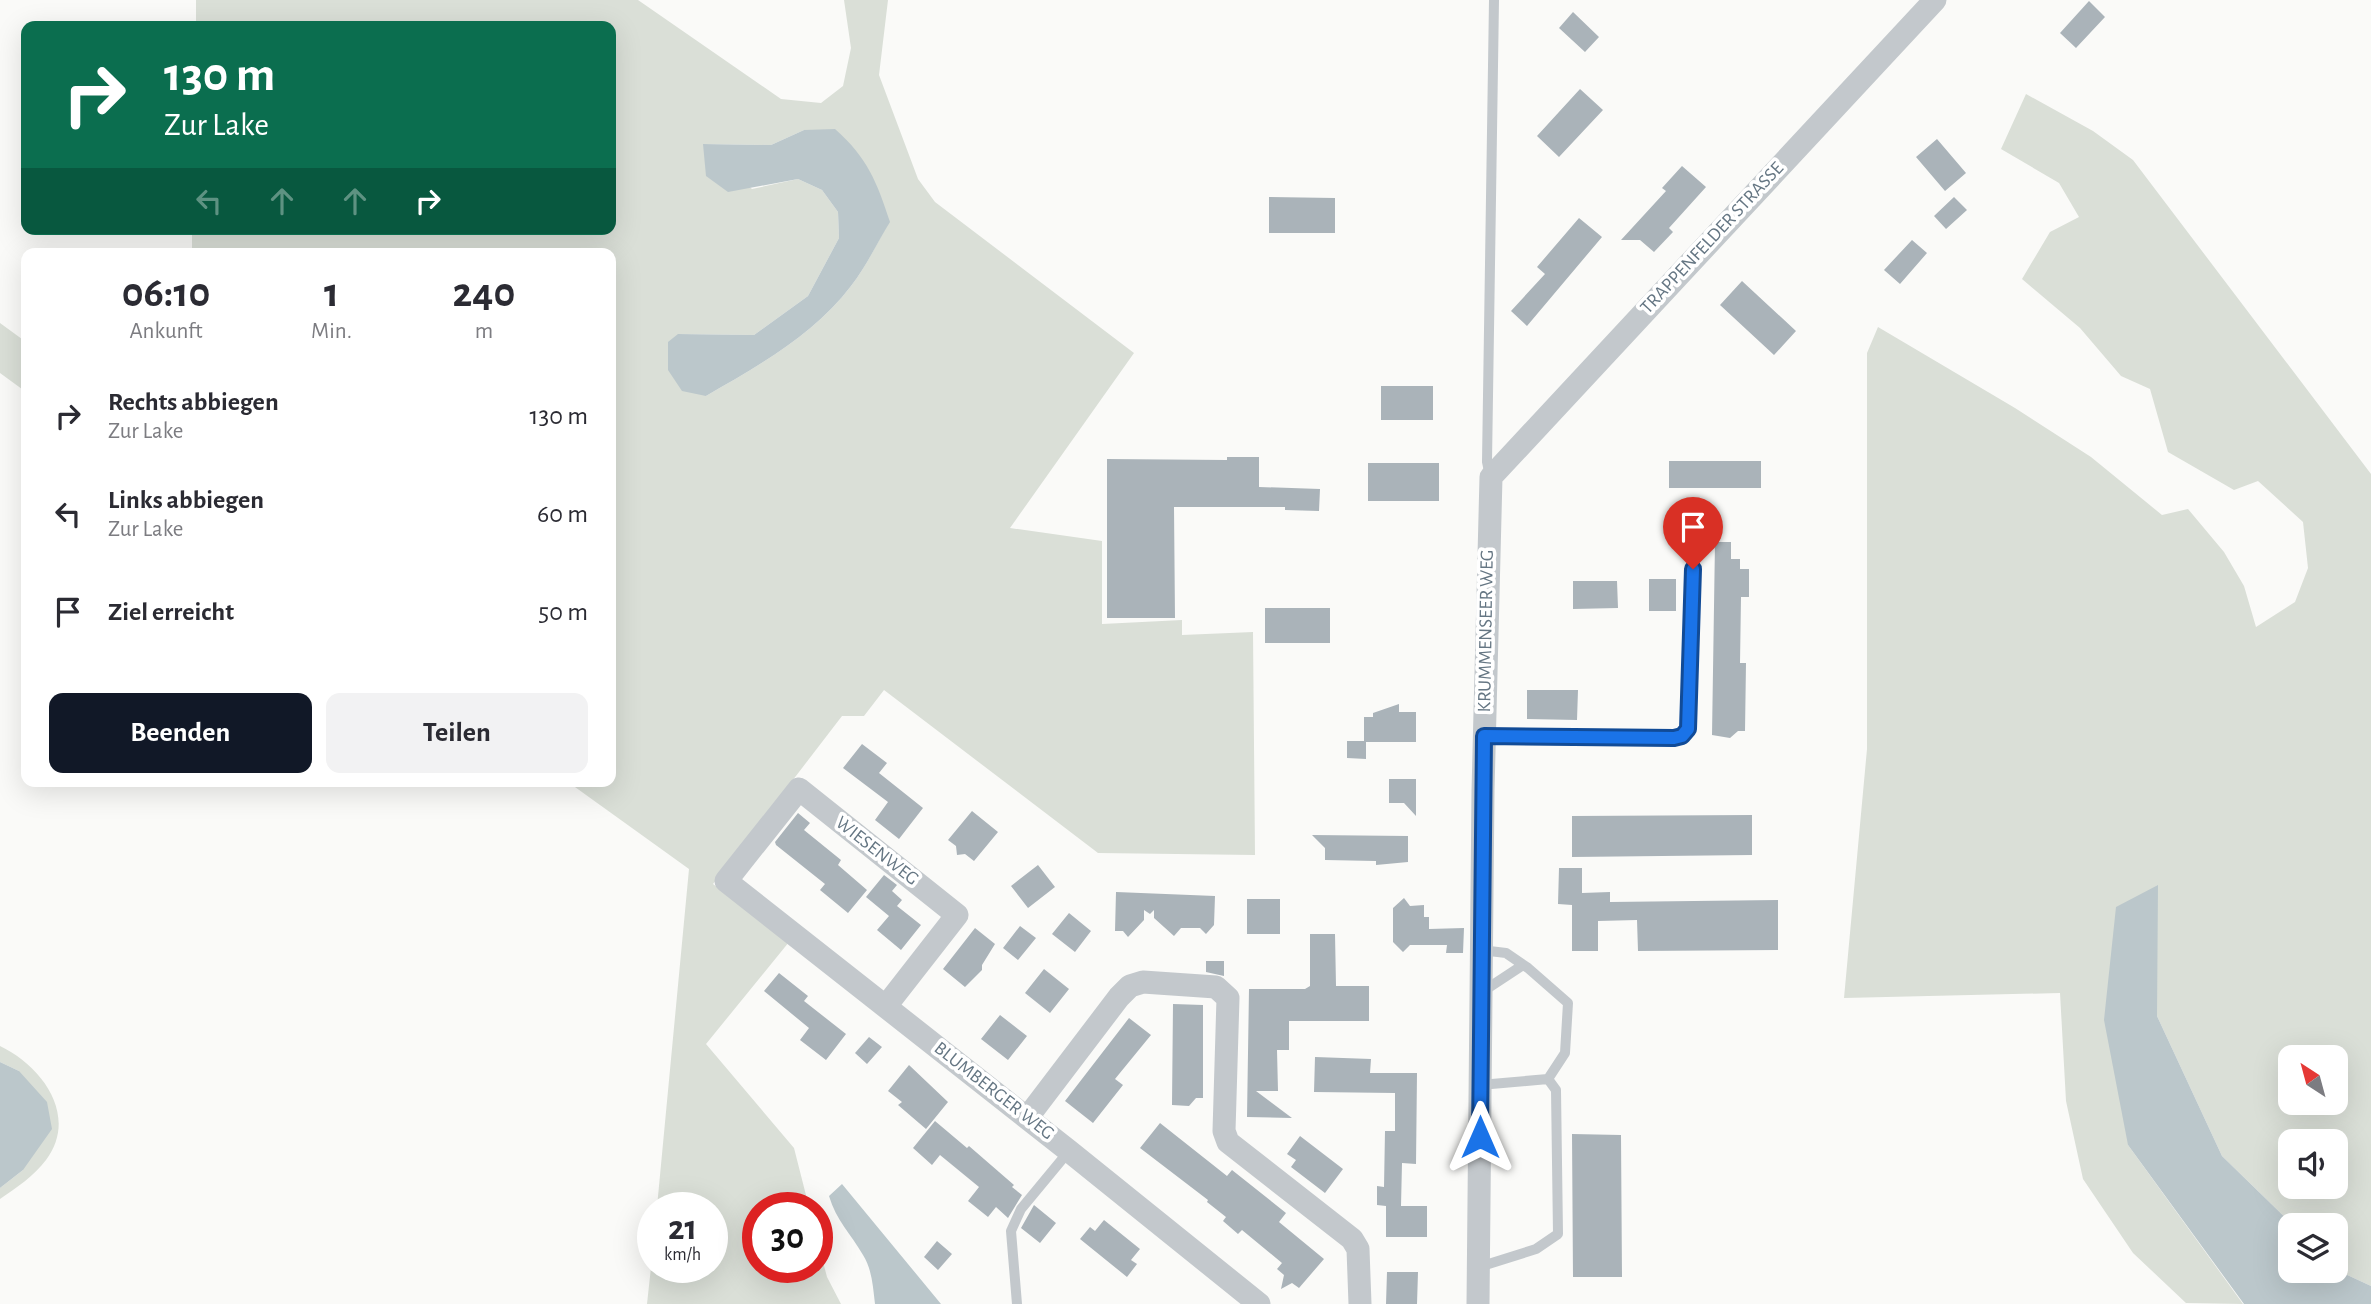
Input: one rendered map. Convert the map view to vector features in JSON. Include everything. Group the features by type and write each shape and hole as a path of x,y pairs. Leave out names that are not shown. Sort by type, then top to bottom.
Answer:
{"street":[{"name":"TRAPPENFELDER STRASSE","path":"1491,477 1935,0"},
{"name":"KRUMMENSEER WEG","path":"1478,1304 1484,736 1491,477"},
{"name":"WIESENWEG","path":"726,881 799,789 957,915 886,1006"},
{"name":"BLUMBERGER WEG","path":"726,881 1069,1151 1252,1302"},
{"path":"1027,1118 1130,986 1143,982 1216,986 1227,998 1224,1131 1228,1142 1352,1239 1358,1249 1360,1304"}],"lane":[{"name":"KRUMMENSEER WEG","path":"1491,477 1487,458 1494,0"},
{"path":"1484,736 1682,736 1688,729 1693,569"},
{"path":"1480,1085 1548,1079 1566,1054 1568,1003 1506,953 1481,950"},
{"path":"1481,992 1523,965"},
{"path":"1479,1267 1536,1248 1558,1234 1556,1090 1548,1079"},
{"path":"1017,1304 1011,1231 1021,1209 1069,1151"}],"shaded area":[{"path":"196,0 638,0 781,99 821,103 843,86 851,48 844,0 888,0 879,75 918,179 935,202 1134,353 1010,528 1102,541 1102,624 1182,620 1182,635 1253,632 1255,855 1098,853 884,690 864,716 842,716 713,884 789,942 706,1044 794,1148 805,1192 742,1192 742,1283 830,1283 841,1304 647,1304 649,1283 728,1283 728,1192 658,1192 689,869 575,787 616,787 616,248 192,248 192,235 616,235 616,21 196,21","holes":["804,130 889,222 856,279 836,304 803,334 706,396 678,334 754,335 808,296 839,238 838,212 822,190 798,179 752,189 703,144 771,145"]},
{"path":"2026,94 2093,131 2133,160 2371,474 2371,1286 2348,1275 2348,1213 2281,1213 2222,1156 2157,1016 2157,885 2128,1145 2243,1304 2186,1303 2133,1253 2083,1179 2066,1101 2060,993 1844,998 1867,749 1867,353 1878,327 2015,408 2091,457 2162,515 2188,509 2224,552 2244,586 2256,627 2295,602 2308,568 2303,522 2258,481 2234,490 2168,452 2150,389 2121,376 2080,328 2022,279 2050,232 2079,217 2059,183 2001,149"},
{"path":"835,129 870,171 890,222 867,263 836,304 784,348 706,396 682,391 668,370 668,342 678,334 754,335 808,296 839,238 838,212 822,190 798,179 728,192 706,176 703,144 771,145 804,130"},
{"path":"0,323 21,338 21,388 0,373"},
{"path":"2158,885 2157,1016 2222,1156 2281,1213 2278,1213 2278,1283 2348,1283 2348,1275 2371,1286 2371,1304 2244,1304 2128,1145 2104,1020 2116,907"},
{"path":"0,1046 30,1066 42,1079 57,1110 59,1126 55,1143 46,1160 0,1199 0,1188 23,1170 19,1071 0,1062"},
{"path":"0,1062 19,1071 47,1102 52,1129 23,1170 0,1188"},
{"path":"842,1184 941,1304 875,1304 872,1278 866,1260 833,1207 833,1192"}],"building":[{"path":"2089,1 2105,17 2076,48 2060,33"},
{"path":"1573,12 1599,37 1585,52 1559,28"},
{"path":"1580,89 1603,110 1559,157 1537,136"},
{"path":"1937,139 1966,173 1945,191 1916,157"},
{"path":"1682,166 1706,187 1669,228 1673,232 1654,252 1640,240 1621,240 1666,191 1662,188"},
{"path":"1269,197 1335,198 1335,233 1269,233"},
{"path":"1954,197 1967,210 1946,229 1934,216"},
{"path":"1579,218 1602,237 1527,326 1511,311 1545,274 1537,267"},
{"path":"1912,240 1927,253 1900,284 1884,270"},
{"path":"1742,281 1796,331 1774,355 1720,305"},
{"path":"1381,386 1433,386 1433,420 1381,420"},
{"path":"1227,457 1259,457 1259,487 1320,489 1319,511 1285,510 1285,507 1174,507 1175,618 1107,618 1107,459 1227,460"},
{"path":"1669,461 1761,461 1761,488 1669,488"},
{"path":"1368,463 1439,463 1439,501 1368,501"},
{"path":"1715,542 1731,542 1731,559 1740,559 1740,569 1749,569 1749,597 1741,597 1740,663 1746,663 1745,731 1738,731 1730,738 1712,735"},
{"path":"1649,579 1676,579 1676,611 1649,611"},
{"path":"1573,581 1617,581 1618,608 1573,609"},
{"path":"1265,608 1330,608 1330,643 1265,643"},
{"path":"1527,690 1578,690 1577,720 1527,719"},
{"path":"1399,704 1399,712 1416,712 1416,742 1366,742 1366,759 1347,758 1347,741 1364,741 1364,717 1373,717 1373,713"},
{"path":"862,744 887,763 879,773 923,808 899,839 875,820 888,802 843,768"},
{"path":"1389,779 1416,779 1416,816 1404,803 1389,803"},
{"path":"972,811 998,832 974,861 965,854 957,855 956,846 948,840"},
{"path":"798,813 810,823 804,830 841,860 838,865 867,890 848,913 820,890 825,884 776,845 775,842"},
{"path":"1752,815 1752,855 1572,857 1572,816"},
{"path":"1312,835 1408,836 1408,862 1376,865 1376,861 1325,860 1325,848"},
{"path":"1038,865 1055,887 1028,908 1011,886"},
{"path":"1559,868 1582,868 1582,893 1610,892 1610,902 1778,900 1778,950 1638,951 1637,920 1598,921 1598,951 1572,951 1572,905 1558,904"},
{"path":"884,875 897,885 892,891 902,900 897,906 921,925 901,950 877,930 889,916 866,897"},
{"path":"1116,892 1215,896 1214,925 1206,934 1200,928 1181,928 1174,936 1154,918 1154,910 1150,914 1144,910 1144,920 1128,937 1123,931 1115,931"},
{"path":"1404,898 1410,906 1424,905 1424,917 1429,917 1429,929 1464,928 1463,953 1446,953 1447,945 1410,945 1403,952 1393,942 1393,908"},
{"path":"1247,899 1280,899 1280,934 1247,934"},
{"path":"1069,913 1091,931 1075,952 1052,934"},
{"path":"1020,926 1036,938 1018,960 1003,948"},
{"path":"975,928 995,944 982,965 982,970 965,987 943,969"},
{"path":"1310,934 1335,934 1336,986 1369,986 1369,1021 1289,1021 1289,1050 1277,1050 1278,1091 1256,1091 1292,1118 1247,1117 1249,989 1305,989 1310,986"},
{"path":"1206,961 1224,961 1224,976 1206,972"},
{"path":"1044,969 1069,989 1050,1013 1025,993"},
{"path":"779,973 808,996 804,1001 846,1034 826,1060 800,1040 809,1028 764,991"},
{"path":"1173,1004 1203,1005 1203,1098 1196,1098 1189,1106 1172,1105"},
{"path":"1000,1015 1027,1036 1008,1060 981,1039"},
{"path":"1129,1018 1151,1035 1115,1079 1123,1085 1093,1123 1065,1101"},
{"path":"869,1037 882,1047 867,1064 855,1053"},
{"path":"1315,1057 1371,1059 1370,1073 1417,1073 1416,1164 1402,1163 1401,1206 1427,1206 1427,1237 1386,1237 1386,1206 1377,1205 1377,1186 1384,1187 1385,1131 1395,1131 1395,1093 1314,1092"},
{"path":"909,1065 948,1102 926,1129 898,1105 902,1102 888,1091"},
{"path":"935,1121 967,1148 969,1146 1022,1195 1008,1218 996,1207 988,1217 968,1201 979,1187 940,1155 932,1165 913,1148"},
{"path":"1160,1123 1227,1176 1232,1170 1286,1213 1279,1222 1324,1259 1299,1288 1292,1283 1281,1289 1284,1275 1277,1269 1282,1263 1242,1230 1238,1234 1223,1221 1226,1217 1207,1202 1208,1200 1140,1148"},
{"path":"1572,1134 1621,1135 1622,1277 1573,1277"},
{"path":"1300,1136 1343,1169 1325,1193 1291,1167 1296,1160 1287,1154"},
{"path":"1034,1205 1056,1223 1040,1243 1021,1228"},
{"path":"1104,1220 1140,1249 1131,1260 1137,1264 1127,1277 1080,1239 1090,1227 1095,1231"},
{"path":"937,1241 952,1254 938,1270 924,1257"},
{"path":"1387,1272 1418,1272 1417,1304 1386,1304"}],"route":[{"path":"1480,1137 1484,736 1682,736 1688,729 1693,569"}]}
